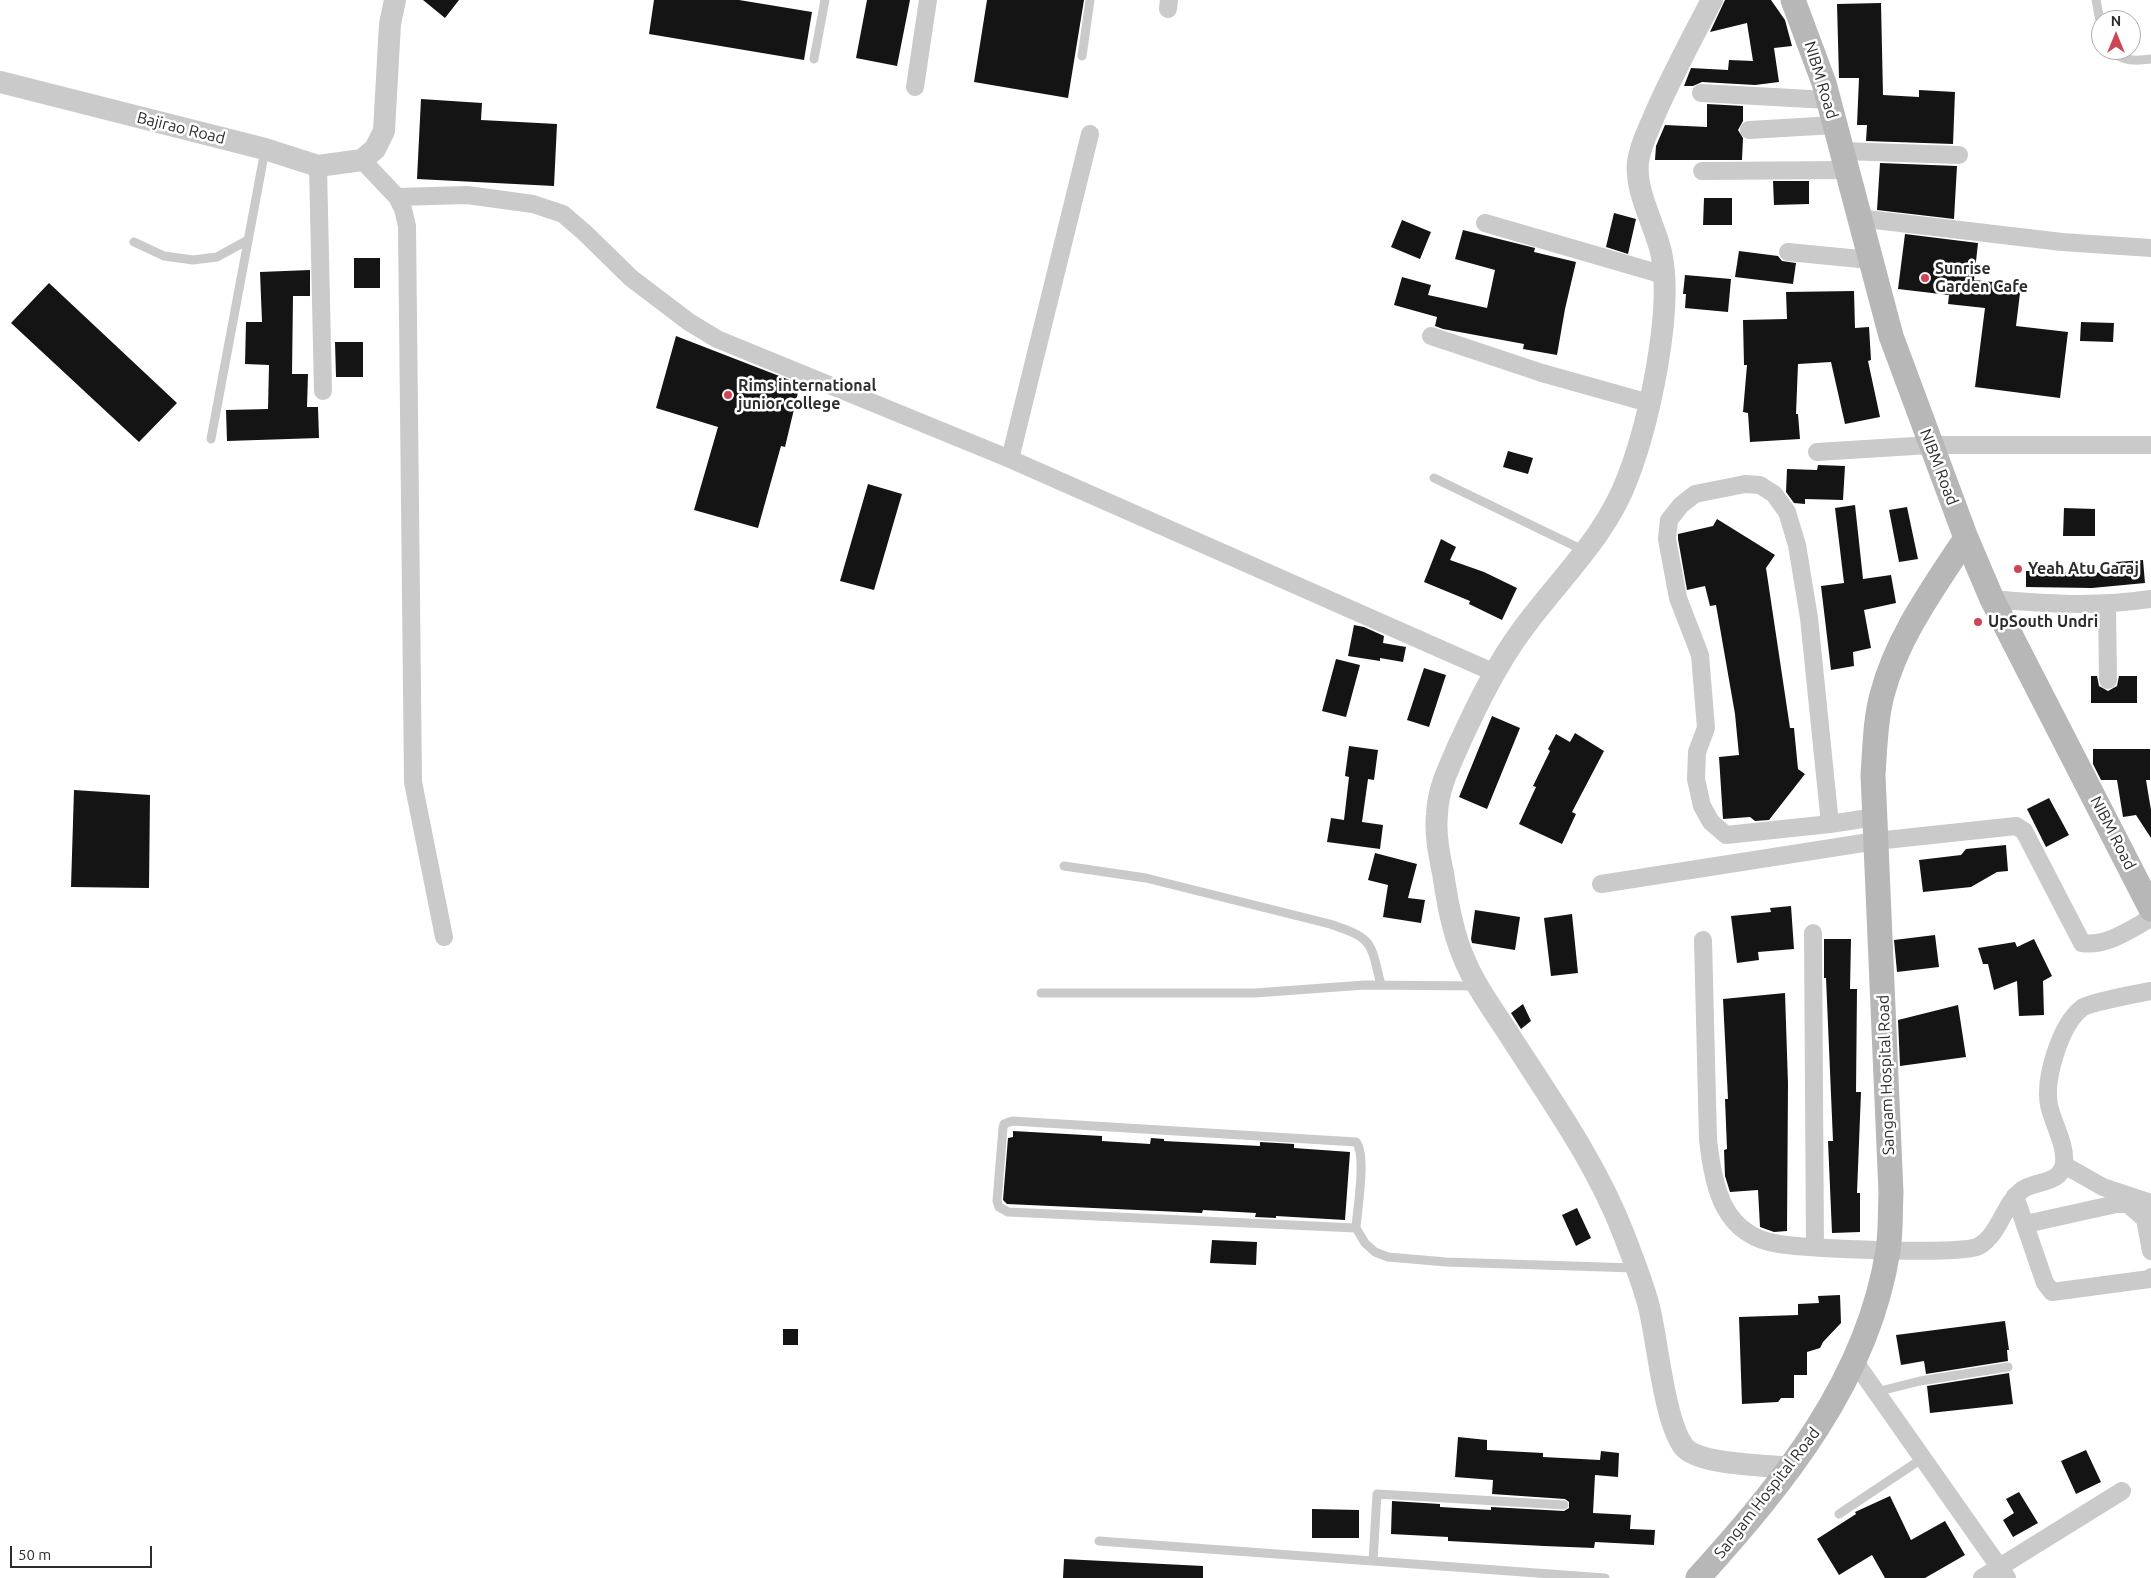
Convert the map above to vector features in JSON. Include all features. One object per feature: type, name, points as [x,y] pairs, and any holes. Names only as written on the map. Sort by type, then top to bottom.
[{"type":"main road","name":"NIBM Road","points":[[1793,0],[1828,100],[1891,336],[1930,446],[1966,538],[1992,599],[2151,909]]},
{"type":"main road","name":"Sangam Hospital Road","points":[[1698,1578],[1732,1540],[1790,1468],[1828,1414],[1854,1362],[1875,1307],[1888,1250],[1891,1193],[1873,775],[1875,738],[1882,696],[1902,642],[1920,609],[1966,538]]},
{"type":"street","points":[[395,0],[390,24],[384,131],[375,149],[362,160],[397,196],[403,209],[407,226],[413,782],[444,937]]},
{"type":"street","points":[[915,88],[928,0]]},
{"type":"street","points":[[1712,0],[1671,77],[1642,144],[1638,159],[1638,175],[1661,252],[1664,275],[1663,311],[1659,348],[1649,403],[1628,479],[1609,520],[1520,632],[1495,673],[1446,773],[1439,795],[1436,816],[1438,844],[1456,937],[1463,958],[1579,1146],[1606,1194],[1620,1224],[1648,1304],[1668,1404],[1681,1443],[1691,1454],[1709,1460],[1790,1468]]},
{"type":"street","name":"Bajirao Road","points":[[0,82],[265,149],[318,166],[362,160]]},
{"type":"street","points":[[1702,93],[1828,100]]},
{"type":"street","points":[[1749,130],[1835,125]]},
{"type":"street","points":[[1010,459],[1090,134]]},
{"type":"street","points":[[1702,171],[1844,160],[1959,155]]},
{"type":"street","points":[[318,166],[323,391]]},
{"type":"street","points":[[397,196],[467,195],[533,204],[563,214],[631,278],[689,322],[717,339],[1010,459],[1495,673]]},
{"type":"street","points":[[1858,218],[2062,242],[2151,248]]},
{"type":"street","points":[[1485,223],[1664,275]]},
{"type":"street","points":[[1788,252],[1870,260]]},
{"type":"street","points":[[1432,336],[1542,373],[1649,403]]},
{"type":"street","points":[[1817,452],[1930,446],[2151,446]]},
{"type":"street","points":[[1830,824],[1809,618],[1797,545],[1787,512],[1774,494],[1760,484],[1729,486],[1695,494],[1681,505],[1669,520],[1667,539],[1678,598],[1700,655],[1706,728],[1697,752],[1696,779],[1702,806],[1711,822],[1726,835],[1830,824],[1875,817]]},
{"type":"street","points":[[1992,599],[2059,605],[2107,604],[2151,598]]},
{"type":"street","points":[[2107,604],[2108,680]]},
{"type":"street","points":[[1601,884],[1876,841],[2016,826],[2024,831],[2082,943],[2090,945],[2111,940],[2151,918]]},
{"type":"street","points":[[1813,933],[1816,1247]]},
{"type":"street","points":[[1703,940],[1708,1139],[1711,1169],[1718,1197],[1732,1219],[1748,1234],[1767,1242],[1816,1247],[1888,1250],[1955,1250],[1978,1247],[1990,1237],[2015,1196],[2025,1188],[2046,1182],[2058,1176],[2064,1165],[2063,1148],[2048,1102],[2048,1082],[2052,1066],[2070,1021],[2083,1007],[2151,991]]},
{"type":"street","points":[[2064,1165],[2103,1187],[2151,1204]]},
{"type":"street","points":[[2015,1196],[2045,1283],[2052,1292],[2150,1279],[2151,1277]]},
{"type":"street","points":[[2026,1224],[2116,1204],[2128,1204],[2145,1219],[2151,1251]]},
{"type":"street","points":[[1854,1362],[2003,1573]]},
{"type":"street","points":[[1982,1578],[2003,1573],[2122,1491]]},
{"type":"lane","points":[[814,60],[825,0]]},
{"type":"lane","points":[[1082,56],[1090,0]]},
{"type":"lane","points":[[2128,60],[2140,60]]},
{"type":"lane","points":[[211,439],[265,149]]},
{"type":"lane","points":[[134,242],[164,256],[193,260],[216,257],[248,240]]},
{"type":"lane","points":[[1434,478],[1586,551]]},
{"type":"lane","points":[[1064,866],[1146,878],[1330,924],[1358,933],[1372,947],[1381,985]]},
{"type":"lane","points":[[1041,993],[1255,992],[1381,985],[1479,986]]},
{"type":"lane","points":[[1356,1228],[1008,1212],[1002,1210],[997,1202],[1004,1124],[1012,1121],[1356,1142],[1359,1146],[1361,1158],[1356,1228],[1365,1243],[1375,1252],[1388,1257],[1446,1262],[1636,1268]]},
{"type":"lane","points":[[1876,1392],[1920,1381],[2008,1367]]},
{"type":"lane","points":[[1839,1514],[1922,1458]]},
{"type":"lane","points":[[1373,1561],[1377,1494],[1564,1505]]},
{"type":"lane","points":[[1099,1541],[1605,1578]]},
{"type":"building","points":[[423,0],[459,0],[445,18]]},
{"type":"building","points":[[654,0],[739,0],[812,12],[804,60],[649,34]]},
{"type":"building","points":[[867,0],[910,0],[897,66],[856,58]]},
{"type":"building","points":[[987,0],[1084,0],[1068,98],[974,82]]},
{"type":"building","points":[[1725,0],[1771,0],[1785,20],[1792,46],[1774,48],[1779,82],[1755,85],[1702,82],[1693,86],[1684,86],[1691,68],[1728,70],[1729,60],[1753,61],[1747,23],[1710,32]]},
{"type":"building","points":[[1881,3],[1883,95],[1919,97],[1919,90],[1955,92],[1953,144],[1866,141],[1867,125],[1857,125],[1859,78],[1839,78],[1837,4]]},
{"type":"building","points":[[421,99],[482,103],[481,120],[557,124],[554,186],[417,179]]},
{"type":"building","points":[[1707,104],[1743,106],[1743,121],[1738,130],[1743,138],[1742,160],[1655,160],[1656,146],[1665,125],[1707,127]]},
{"type":"building","points":[[1880,163],[1957,166],[1954,219],[1877,210]]},
{"type":"building","points":[[1773,181],[1809,181],[1809,204],[1774,205]]},
{"type":"building","points":[[1704,198],[1732,198],[1732,225],[1703,225]]},
{"type":"building","points":[[1614,213],[1636,219],[1628,254],[1606,247]]},
{"type":"building","points":[[1402,220],[1431,232],[1420,259],[1391,247]]},
{"type":"building","points":[[1463,230],[1535,248],[1534,252],[1576,262],[1557,355],[1523,349],[1524,344],[1443,329],[1435,326],[1437,317],[1394,305],[1402,277],[1431,285],[1428,295],[1487,308],[1495,270],[1455,259]]},
{"type":"building","points":[[1905,234],[1978,243],[1974,280],[2021,285],[2016,326],[2068,332],[2060,398],[1975,387],[1985,308],[1948,304],[1949,295],[1898,289]]},
{"type":"building","points":[[1739,251],[1778,256],[1782,261],[1796,263],[1793,284],[1735,277]]},
{"type":"building","points":[[354,258],[380,258],[380,288],[354,288]]},
{"type":"building","points":[[310,270],[310,296],[293,296],[292,374],[308,374],[307,407],[318,407],[319,438],[227,441],[226,410],[268,409],[269,365],[245,364],[246,322],[262,322],[260,272]]},
{"type":"building","points":[[1685,275],[1731,279],[1728,312],[1685,308],[1686,294],[1683,294]]},
{"type":"building","points":[[49,283],[177,403],[139,442],[11,323]]},
{"type":"building","points":[[1854,291],[1855,328],[1869,327],[1871,360],[1868,361],[1880,417],[1845,424],[1831,362],[1798,364],[1796,414],[1798,414],[1800,439],[1750,442],[1748,413],[1743,412],[1747,365],[1744,365],[1743,320],[1787,319],[1786,292]]},
{"type":"building","points":[[2081,322],[2114,323],[2113,342],[2080,341]]},
{"type":"building","name":"Rims international junior college","points":[[676,336],[800,384],[785,447],[781,446],[758,528],[694,510],[718,427],[656,408]]},
{"type":"building","points":[[335,342],[363,342],[363,377],[336,377]]},
{"type":"building","points":[[1508,451],[1533,458],[1528,474],[1503,467]]},
{"type":"building","points":[[1818,465],[1845,466],[1843,500],[1805,499],[1805,504],[1794,503],[1786,492],[1787,469],[1817,470]]},
{"type":"building","points":[[868,484],[902,494],[874,590],[840,581]]},
{"type":"building","points":[[1855,505],[1863,579],[1891,575],[1896,603],[1864,610],[1871,648],[1853,652],[1854,666],[1831,670],[1821,586],[1844,583],[1835,508]]},
{"type":"building","points":[[1907,507],[1918,559],[1899,562],[1889,510]]},
{"type":"building","points":[[2064,508],[2095,509],[2095,536],[2063,536]]},
{"type":"building","points":[[1717,519],[1775,555],[1766,568],[1790,728],[1794,728],[1798,769],[1805,774],[1769,820],[1755,821],[1750,817],[1723,819],[1719,757],[1739,755],[1735,714],[1716,605],[1710,606],[1705,586],[1687,590],[1678,539],[1678,534],[1713,526]]},
{"type":"building","points":[[1441,539],[1456,547],[1450,560],[1484,572],[1517,588],[1502,620],[1469,604],[1470,601],[1424,582]]},
{"type":"building","points":[[2143,560],[2145,583],[2092,588],[2026,587],[2026,571],[2117,573],[2116,562]]},
{"type":"building","points":[[1354,625],[1364,627],[1384,636],[1383,643],[1406,647],[1403,662],[1380,658],[1380,661],[1348,656]]},
{"type":"building","points":[[1336,659],[1360,665],[1346,717],[1322,711]]},
{"type":"building","points":[[1424,668],[1446,675],[1429,727],[1407,720]]},
{"type":"building","points":[[2091,676],[2097,676],[2099,686],[2108,691],[2117,686],[2119,676],[2137,676],[2137,703],[2091,703]]},
{"type":"building","points":[[1492,716],[1520,728],[1487,809],[1459,797]]},
{"type":"building","points":[[1575,733],[1604,751],[1572,812],[1576,814],[1562,844],[1519,824],[1536,787],[1533,786],[1550,751],[1548,749],[1556,734],[1570,742]]},
{"type":"building","points":[[1349,746],[1378,750],[1374,780],[1368,779],[1362,822],[1383,825],[1380,849],[1327,842],[1331,818],[1344,820],[1349,777],[1345,776]]},
{"type":"building","points":[[2093,749],[2150,749],[2150,780],[2146,780],[2151,810],[2151,838],[2136,815],[2123,817],[2117,780],[2101,780],[2093,764]]},
{"type":"building","points":[[74,790],[150,795],[149,888],[71,887]]},
{"type":"building","points":[[2049,798],[2069,835],[2046,847],[2027,809]]},
{"type":"building","points":[[2006,845],[2008,871],[1997,872],[1971,887],[1923,892],[1919,860],[1961,855],[1966,849]]},
{"type":"building","points":[[1375,853],[1417,864],[1408,898],[1425,900],[1421,923],[1383,917],[1388,885],[1368,880]]},
{"type":"building","points":[[1791,906],[1794,949],[1758,952],[1759,960],[1737,963],[1731,916],[1771,912],[1770,908]]},
{"type":"building","points":[[1475,910],[1520,917],[1515,950],[1472,943]]},
{"type":"building","points":[[1572,914],[1578,973],[1551,976],[1544,918]]},
{"type":"building","points":[[1935,935],[1939,967],[1897,972],[1894,940]]},
{"type":"building","points":[[1824,939],[1851,939],[1850,989],[1857,989],[1856,1092],[1861,1092],[1857,1193],[1860,1193],[1860,1232],[1832,1233],[1828,1141],[1833,1141],[1826,978],[1824,978]]},
{"type":"building","points":[[2034,939],[2052,976],[2043,981],[2044,1015],[2019,1016],[2017,981],[1994,990],[1988,964],[1983,964],[1978,948],[2015,942],[2017,947]]},
{"type":"building","points":[[1785,993],[1788,1084],[1787,1231],[1774,1232],[1760,1227],[1758,1190],[1730,1192],[1725,1176],[1724,1150],[1727,1149],[1725,1099],[1728,1099],[1723,999]]},
{"type":"building","points":[[1523,1004],[1531,1021],[1521,1029],[1511,1013]]},
{"type":"building","points":[[1958,1005],[1966,1057],[1900,1066],[1898,1020]]},
{"type":"building","points":[[1013,1131],[1102,1136],[1102,1141],[1150,1144],[1151,1138],[1164,1139],[1164,1141],[1260,1146],[1260,1142],[1294,1144],[1294,1148],[1350,1152],[1345,1220],[1276,1216],[1276,1218],[1255,1217],[1256,1213],[1203,1210],[1202,1213],[1007,1204],[1003,1200],[1008,1138],[1013,1137]]},
{"type":"building","points":[[1577,1208],[1591,1238],[1576,1246],[1562,1215]]},
{"type":"building","points":[[1212,1240],[1257,1242],[1256,1265],[1210,1263]]},
{"type":"building","points":[[1840,1295],[1841,1323],[1823,1342],[1820,1348],[1807,1352],[1807,1375],[1794,1375],[1794,1398],[1781,1398],[1778,1402],[1742,1404],[1739,1317],[1798,1315],[1798,1304],[1819,1303],[1818,1296]]},
{"type":"building","points":[[2005,1321],[2009,1350],[2007,1350],[2008,1361],[1926,1374],[1924,1361],[1901,1365],[1896,1335]]},
{"type":"building","points":[[783,1329],[798,1329],[798,1345],[783,1345]]},
{"type":"building","points":[[2009,1373],[2013,1404],[1930,1413],[1927,1386]]},
{"type":"building","points":[[1458,1437],[1487,1440],[1487,1450],[1543,1453],[1543,1457],[1600,1460],[1601,1451],[1619,1453],[1618,1477],[1595,1475],[1593,1513],[1631,1515],[1630,1529],[1655,1530],[1654,1545],[1595,1542],[1594,1548],[1544,1546],[1448,1541],[1448,1537],[1391,1534],[1392,1501],[1440,1504],[1440,1507],[1491,1510],[1491,1507],[1564,1511],[1569,1508],[1569,1502],[1565,1499],[1492,1494],[1493,1480],[1455,1477]]},
{"type":"building","points":[[2086,1450],[2101,1482],[2076,1494],[2061,1461]]},
{"type":"building","points":[[2019,1492],[2038,1523],[2013,1537],[2003,1520],[2014,1513],[2006,1499]]},
{"type":"building","points":[[1890,1496],[1911,1540],[1945,1521],[1965,1555],[1925,1578],[1885,1578],[1872,1555],[1839,1575],[1817,1539],[1856,1514],[1855,1512]]},
{"type":"building","points":[[1312,1509],[1359,1510],[1359,1538],[1312,1538]]},
{"type":"building","points":[[1064,1559],[1203,1566],[1203,1578],[1063,1578]]},
{"type":"place","name":"Sunrise Garden Cafe","points":[[1925,278]]},
{"type":"place","name":"Rims international junior college","points":[[728,395]]},
{"type":"place","name":"Yeah Atu Garaj","points":[[2018,569]]},
{"type":"place","name":"UpSouth Undri","points":[[1978,622]]}]
